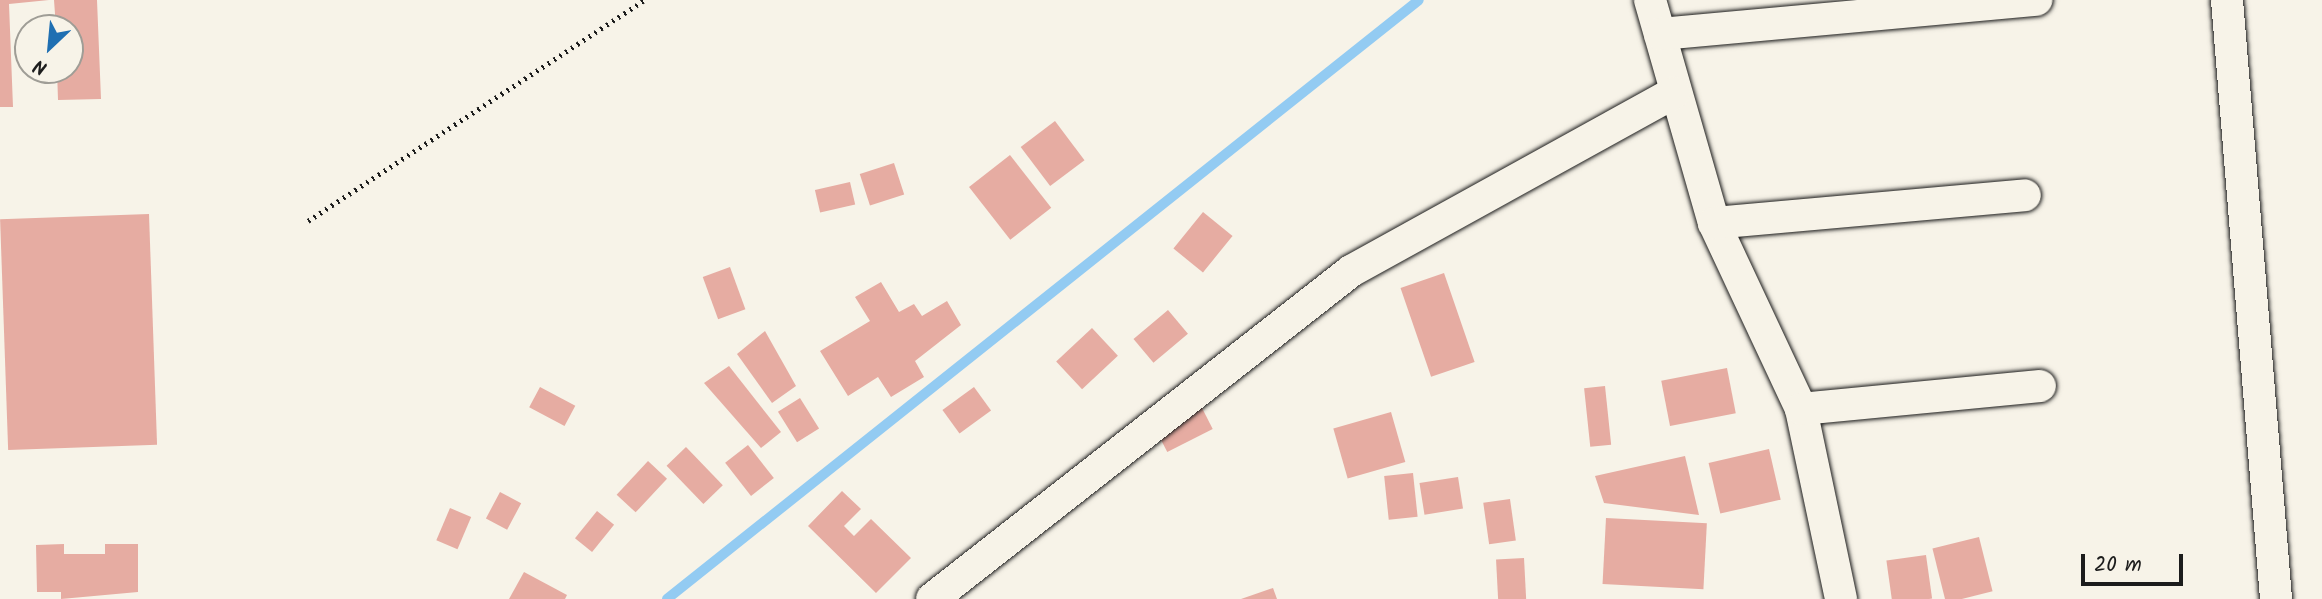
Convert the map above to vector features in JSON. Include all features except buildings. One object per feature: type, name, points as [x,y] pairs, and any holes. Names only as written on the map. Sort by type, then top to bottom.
[{"type":"street","points":[[1650,0],[1674,93],[1714,223],[1801,409],[1841,599]]},
{"type":"street","points":[[1660,34],[2036,0]]},
{"type":"street","points":[[2227,0],[2276,599]]},
{"type":"street","points":[[932,599],[1351,271],[1674,93]]},
{"type":"street","points":[[1714,223],[2025,195]]},
{"type":"street","points":[[1801,409],[2040,386]]},
{"type":"path","points":[[308,221],[644,0]]},
{"type":"waterway","points":[[667,599],[1419,0]]}]
